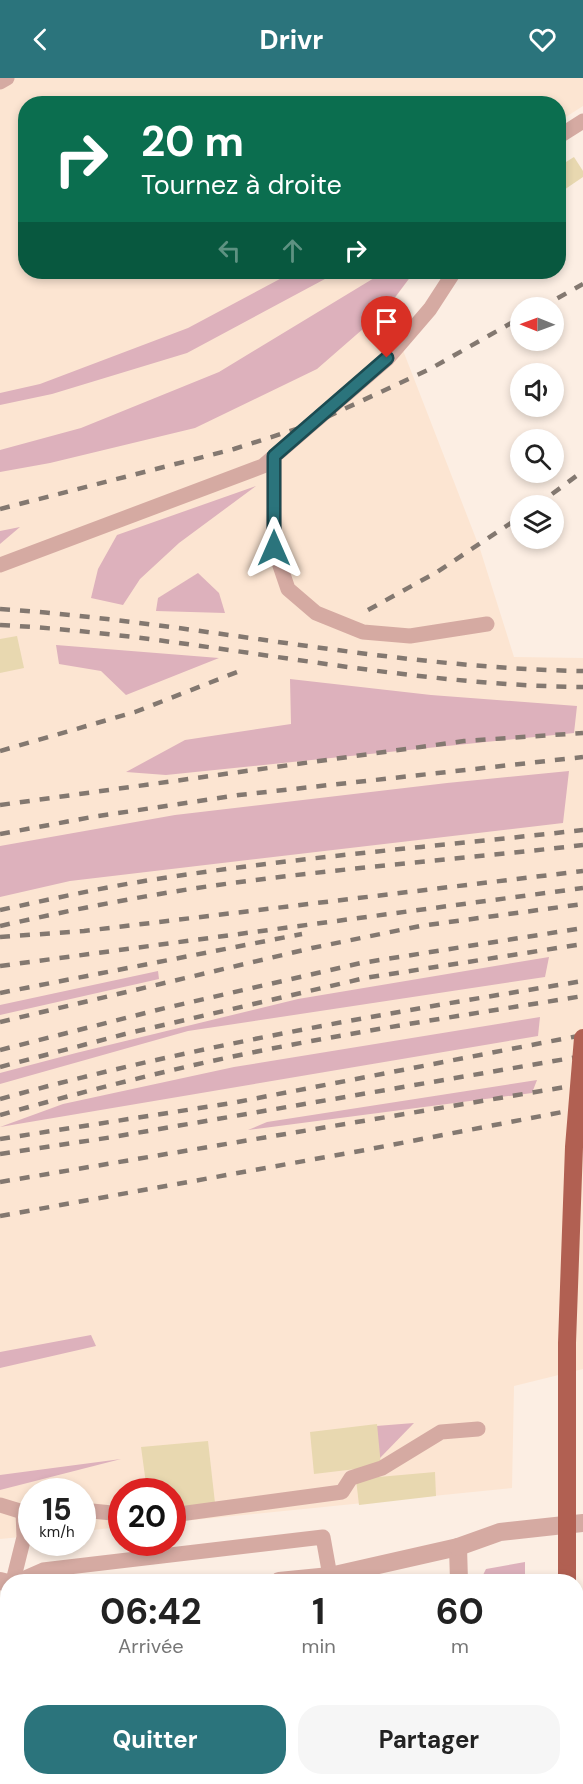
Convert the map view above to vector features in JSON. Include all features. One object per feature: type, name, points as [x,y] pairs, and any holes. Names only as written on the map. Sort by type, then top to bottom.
[{"type":"highway","points":[[567,1574],[567,1343],[574,1148],[583,1038]]},
{"type":"street","points":[[339,1574],[458,1547],[500,1532],[583,1523]]},
{"type":"street","points":[[458,1547],[459,1574]]},
{"type":"lane","points":[[0,82],[7,78]]},
{"type":"lane","points":[[566,132],[583,121]]},
{"type":"lane","points":[[0,565],[263,466],[387,358],[430,309],[449,279]]},
{"type":"lane","points":[[274,456],[274,548],[288,589],[316,613],[363,632],[410,636],[487,624]]},
{"type":"lane","points":[[186,1513],[342,1492],[351,1478],[382,1468],[441,1432],[478,1429]]},
{"type":"lane","points":[[0,1505],[18,1509]]},
{"type":"lane","points":[[34,1574],[43,1570],[323,1537],[330,1574]]},
{"type":"lane","points":[[15,1574],[19,1556]]},
{"type":"shaded area","points":[[0,78],[583,78],[583,106],[566,117],[566,96],[18,96],[18,279],[409,279],[387,309],[480,549],[514,657],[583,658],[583,1369],[514,1386],[512,1488],[186,1521],[186,1478],[108,1478],[108,1528],[96,1530],[96,1478],[18,1478],[18,1537],[0,1539]]},
{"type":"shaded area","points":[[280,279],[325,279],[187,353],[52,394],[0,405],[0,393],[40,384],[188,328]]},
{"type":"shaded area","points":[[372,279],[409,279],[387,308],[317,369],[195,428],[50,463],[0,472],[0,450],[81,428],[219,372]]},
{"type":"shaded area","points":[[256,486],[179,543],[140,579],[123,605],[91,598],[98,569],[117,535]]},
{"type":"shaded area","points":[[20,527],[0,544],[0,531]]},
{"type":"shaded area","points":[[198,573],[219,593],[225,613],[156,611],[158,598]]},
{"type":"shaded area","points":[[56,645],[219,658],[126,695],[101,671],[59,664]]},
{"type":"shaded area","points":[[290,679],[431,695],[577,706],[574,733],[166,775],[126,772],[185,740],[291,724]]},
{"type":"shaded area","points":[[569,771],[563,823],[70,881],[0,897],[0,846],[175,815]]},
{"type":"shaded area","points":[[549,957],[545,977],[188,1031],[0,1084],[0,1073],[298,999]]},
{"type":"shaded area","points":[[158,971],[159,979],[0,1015],[0,1005]]},
{"type":"shaded area","points":[[540,1017],[538,1036],[0,1127],[63,1104],[234,1067]]},
{"type":"shaded area","points":[[537,1080],[532,1093],[248,1130],[267,1122]]},
{"type":"shaded area","points":[[91,1335],[96,1346],[0,1368],[0,1352]]},
{"type":"shaded area","points":[[414,1423],[379,1459],[376,1426]]},
{"type":"shaded area","points":[[121,1459],[47,1478],[18,1478],[18,1485],[0,1490],[0,1475]]},
{"type":"shaded area","points":[[525,1562],[525,1574],[484,1574],[486,1569]]},
{"type":"building","points":[[574,157],[583,171],[583,177],[566,189],[566,162]]},
{"type":"building","points":[[17,636],[24,668],[0,673],[0,639]]},
{"type":"building","points":[[377,1424],[381,1466],[314,1474],[310,1432]]},
{"type":"building","points":[[208,1441],[215,1503],[186,1507],[186,1478],[145,1478],[141,1447]]},
{"type":"building","points":[[435,1472],[436,1496],[359,1505],[356,1479]]},
{"type":"railway","points":[[560,297],[583,284]]},
{"type":"railway","points":[[0,509],[234,449],[312,424],[430,369],[510,324]]},
{"type":"railway","points":[[551,495],[583,471]]},
{"type":"railway","points":[[368,610],[437,572],[510,524]]},
{"type":"railway","points":[[0,609],[73,615],[437,662],[583,671]]},
{"type":"railway","points":[[0,625],[73,630],[437,678],[583,687]]},
{"type":"railway","points":[[0,751],[135,712],[237,672]]},
{"type":"railway","points":[[0,805],[464,741],[583,733]]},
{"type":"railway","points":[[0,834],[92,817],[239,795],[583,757]]},
{"type":"railway","points":[[0,910],[117,886],[210,871],[583,830]]},
{"type":"railway","points":[[0,926],[123,900],[245,881],[583,845]]},
{"type":"railway","points":[[0,937],[84,931],[583,871]]},
{"type":"railway","points":[[0,966],[583,888]]},
{"type":"railway","points":[[0,1022],[312,948],[420,926],[583,904]]},
{"type":"railway","points":[[0,1050],[165,1008],[361,963],[583,928]]},
{"type":"railway","points":[[0,993],[302,934]]},
{"type":"railway","points":[[0,1067],[125,1034],[365,978],[583,944]]},
{"type":"railway","points":[[0,1099],[144,1063],[290,1032],[583,981]]},
{"type":"railway","points":[[0,1115],[194,1065],[290,1045],[583,996]]},
{"type":"railway","points":[[0,1139],[232,1103],[583,1035]]},
{"type":"railway","points":[[0,1154],[113,1137],[583,1056]]},
{"type":"railway","points":[[0,1182],[583,1084]]},
{"type":"railway","points":[[0,1216],[583,1108]]},
{"type":"route","points":[[274,548],[274,456],[387,358]]}]
